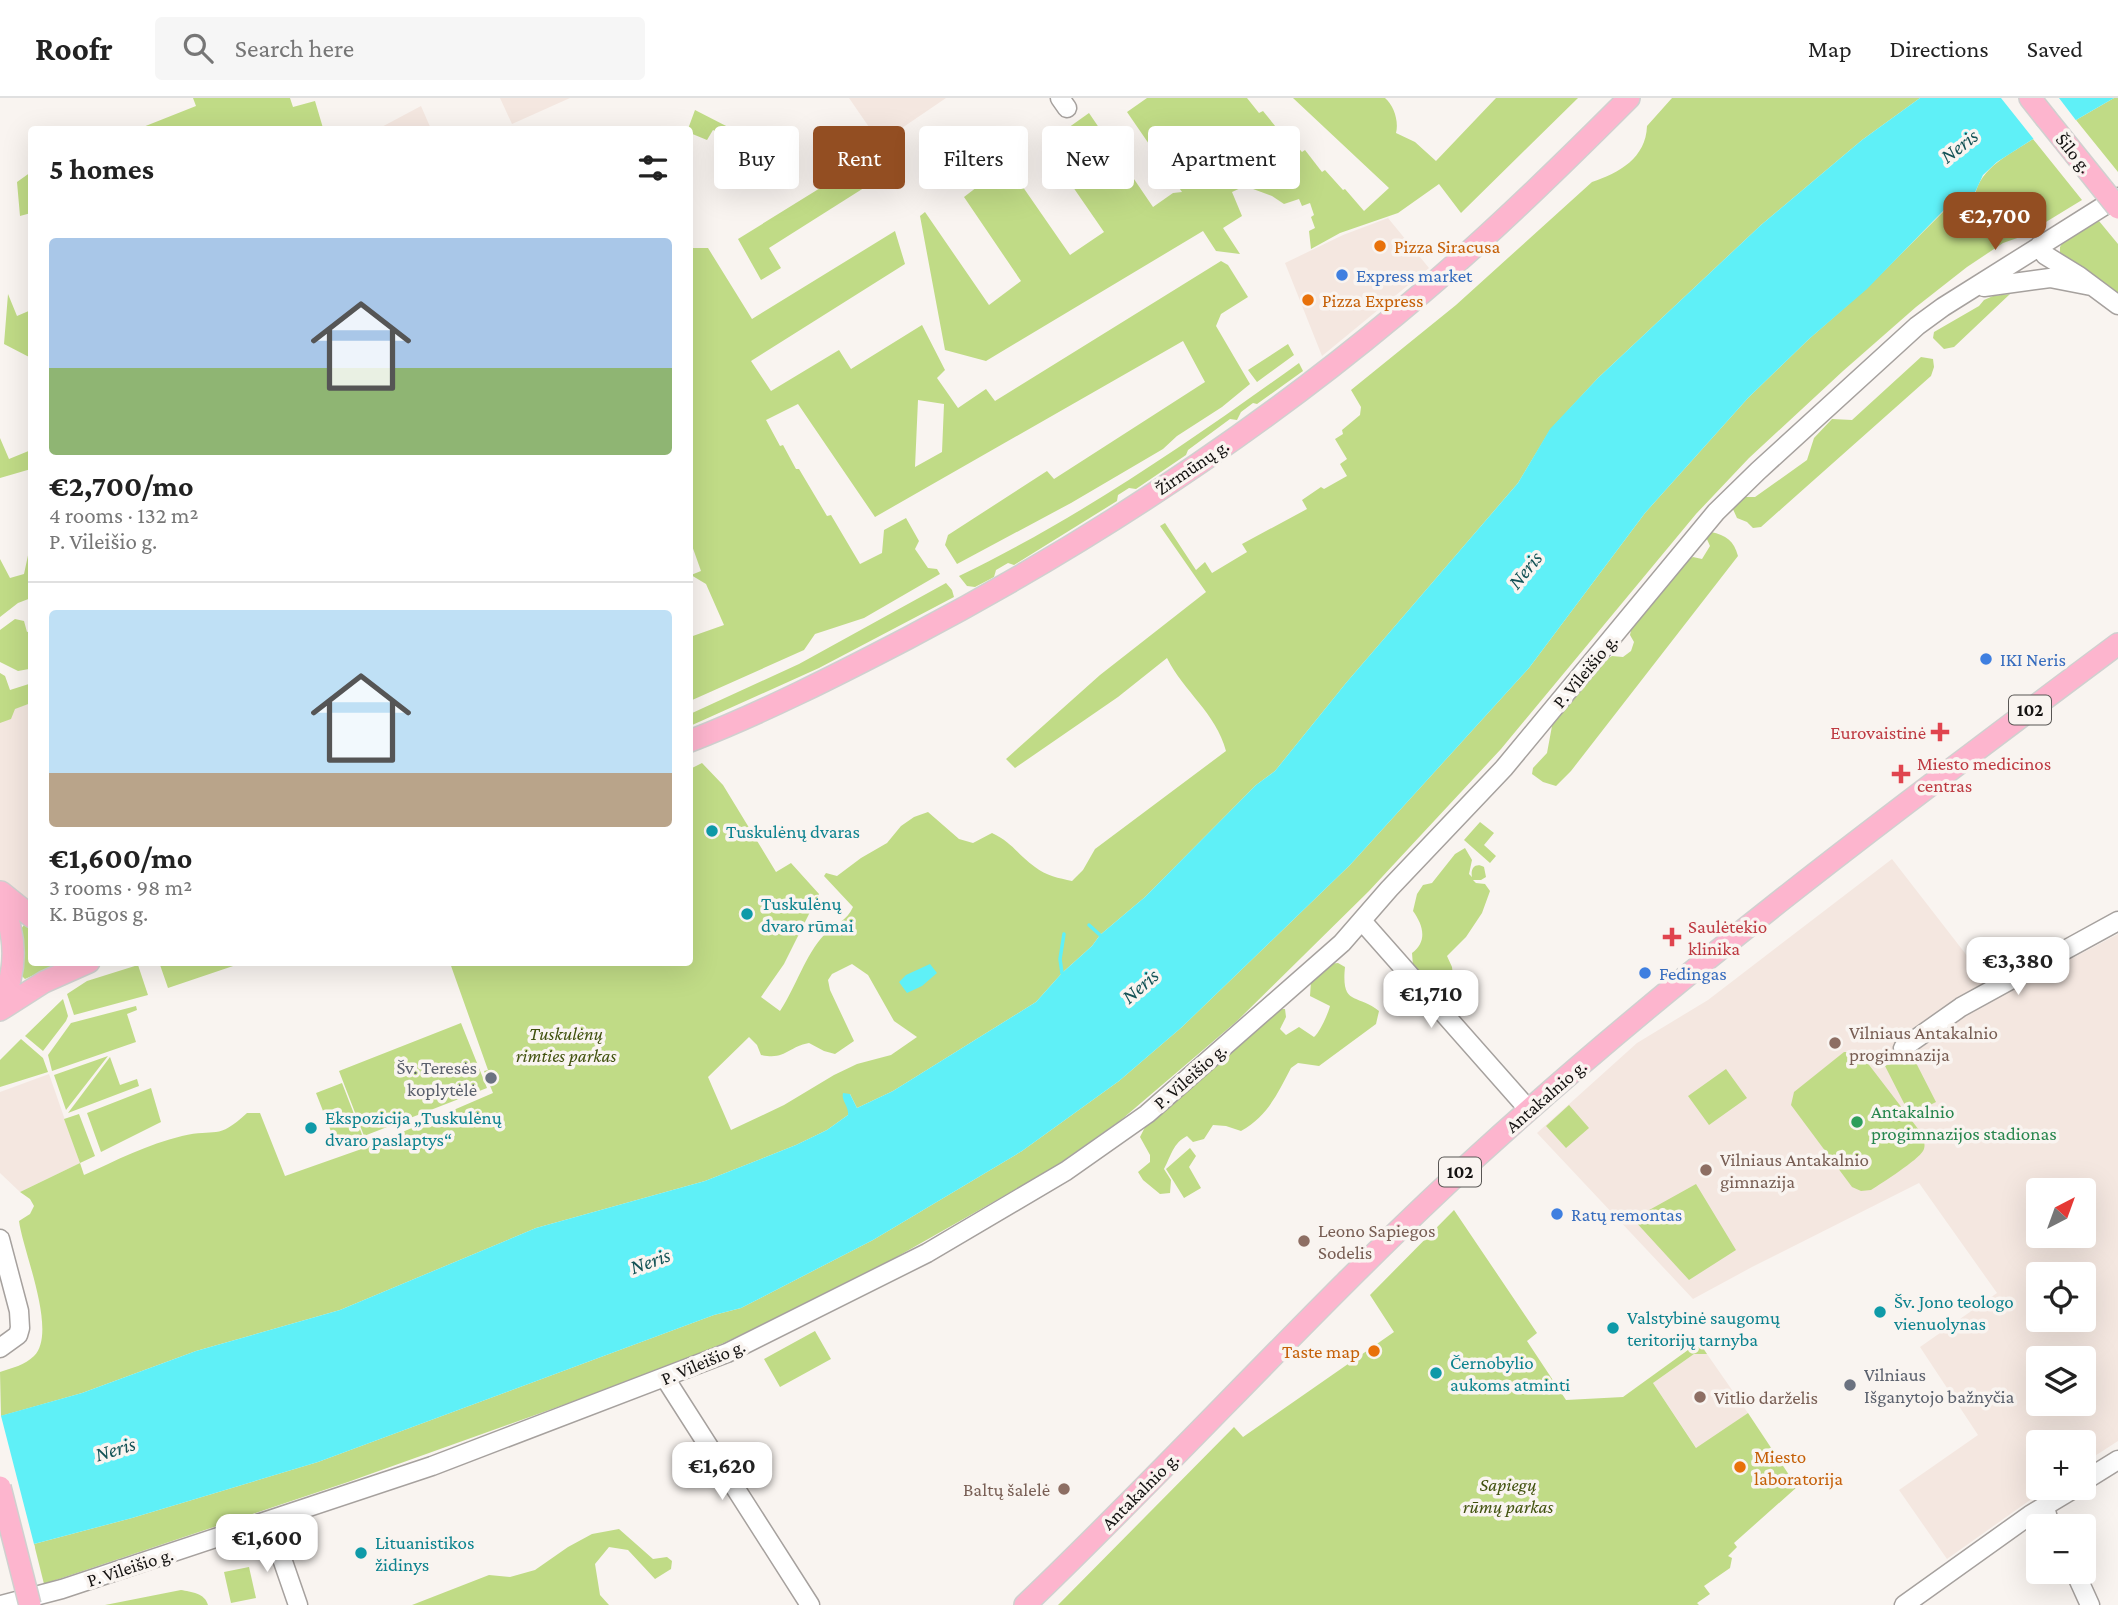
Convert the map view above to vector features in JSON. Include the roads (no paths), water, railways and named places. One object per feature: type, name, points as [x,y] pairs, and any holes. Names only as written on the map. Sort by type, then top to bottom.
[{"type":"main road","name":"Žirmūnų g.","points":[[693,740],[841,672],[969,606],[1104,527],[1188,471],[1318,377],[1399,312],[1477,244],[1629,98]]},
{"type":"main road","name":"Šilo g.","points":[[2030,98],[2118,208]]},
{"type":"main road","name":"Antakalnio g.","points":[[1025,1605],[1349,1279],[1435,1195],[1529,1110],[1763,915],[2118,644]]},
{"type":"main road","points":[[0,891],[28,914]]},
{"type":"main road","points":[[0,900],[12,934],[14,954],[12,975],[0,1008]]},
{"type":"main road","points":[[0,1008],[44,982],[80,966]]},
{"type":"main road","points":[[0,1487],[27,1602]]},
{"type":"street","name":"P. Vileišio g.","points":[[1,1605],[27,1602],[432,1466],[665,1378],[745,1345],[927,1252],[1066,1171],[1147,1114],[1342,943],[1389,889],[1504,768],[1716,512],[1890,349],[1943,307],[2042,251],[2118,197]]},
{"type":"street","points":[[2042,251],[2050,278]]},
{"type":"street","points":[[2042,251],[2080,275],[2118,305]]},
{"type":"street","points":[[1971,290],[2050,278],[2091,286]]},
{"type":"street","points":[[1362,921],[1529,1110]]},
{"type":"street","points":[[1903,1048],[1961,1007],[2118,921]]},
{"type":"street","points":[[0,1239],[21,1320],[18,1335],[0,1348]]},
{"type":"street","points":[[665,1378],[810,1605]]},
{"type":"street","points":[[2096,1474],[2118,1460]]},
{"type":"street","points":[[1904,1605],[2030,1515],[2056,1500]]},
{"type":"street","points":[[2045,1507],[2047,1514]]},
{"type":"street","points":[[269,1521],[298,1605]]},
{"type":"street","points":[[2080,1584],[2090,1605]]},
{"type":"water","name":"Neris","points":[[1920,98],[2114,98],[2076,120],[2033,139],[1997,162],[1983,175],[1971,201],[1944,210],[1867,289],[1809,339],[1748,398],[1645,513],[1529,668],[1350,865],[1182,1027],[1119,1081],[1022,1151],[873,1240],[741,1308],[714,1315],[318,1462],[132,1518],[0,1553],[0,1416],[82,1393],[196,1351],[340,1310],[536,1228],[705,1181],[796,1145],[827,1130],[848,1115],[843,1093],[850,1094],[857,1108],[893,1091],[1036,1002],[1100,935],[1145,897],[1256,785],[1275,771],[1346,683],[1518,483],[1550,429],[1598,378],[1761,225],[1862,140]]},
{"type":"water","points":[[930,964],[937,973],[922,986],[907,993],[899,982],[906,975]]},
{"type":"waterway","points":[[1089,925],[1100,935]]},
{"type":"waterway","points":[[1062,973],[1060,959],[1064,934]]},
{"type":"place","name":"Pizza Siracusa","points":[[1380,246]]},
{"type":"place","name":"Express market","points":[[1342,275]]},
{"type":"place","name":"Pizza Express","points":[[1308,300]]},
{"type":"place","name":"IKI Neris","points":[[1986,659]]},
{"type":"place","name":"Eurovaistinė","points":[[1940,732]]},
{"type":"place","name":"Miesto medicinos centras","points":[[1901,774]]},
{"type":"place","name":"Tuskulėnų dvaras","points":[[712,831]]},
{"type":"place","name":"Tuskulėnų dvaro rūmai","points":[[747,914]]},
{"type":"place","name":"Saulėtekio klinika","points":[[1672,937]]},
{"type":"place","name":"Fedingas","points":[[1645,973]]},
{"type":"place","name":"Vilniaus Antakalnio progimnazija","points":[[1835,1043]]},
{"type":"place","name":"Šv. Teresės koplytėlė","points":[[491,1078]]},
{"type":"place","name":"Antakalnio progimnazijos stadionas","points":[[1857,1122]]},
{"type":"place","name":"Ekspozicija „Tuskulėnų dvaro paslaptys“","points":[[311,1128]]},
{"type":"place","name":"Vilniaus Antakalnio gimnazija","points":[[1706,1170]]},
{"type":"place","name":"Ratų remontas","points":[[1557,1214]]},
{"type":"place","name":"Leono Sapiegos Sodelis","points":[[1304,1241]]},
{"type":"place","name":"Šv. Jono teologo vienuolynas","points":[[1880,1312]]},
{"type":"place","name":"Valstybinė saugomų teritorijų tarnyba","points":[[1613,1328]]},
{"type":"place","name":"Taste map","points":[[1374,1351]]},
{"type":"place","name":"Černobylio aukoms atminti","points":[[1436,1373]]},
{"type":"place","name":"Vilniaus Išganytojo bažnyčia","points":[[1850,1385]]},
{"type":"place","name":"Vitlio darželis","points":[[1700,1397]]},
{"type":"place","name":"Miesto laboratorija","points":[[1740,1467]]},
{"type":"place","name":"Baltų šalelė","points":[[1064,1489]]},
{"type":"place","name":"Lituanistikos židinys","points":[[361,1553]]},
{"type":"park label","name":"Tuskulėnų rimties parkas","points":[[566,1044]]},
{"type":"park label","name":"Sapiegų rūmų parkas","points":[[1508,1495]]}]
